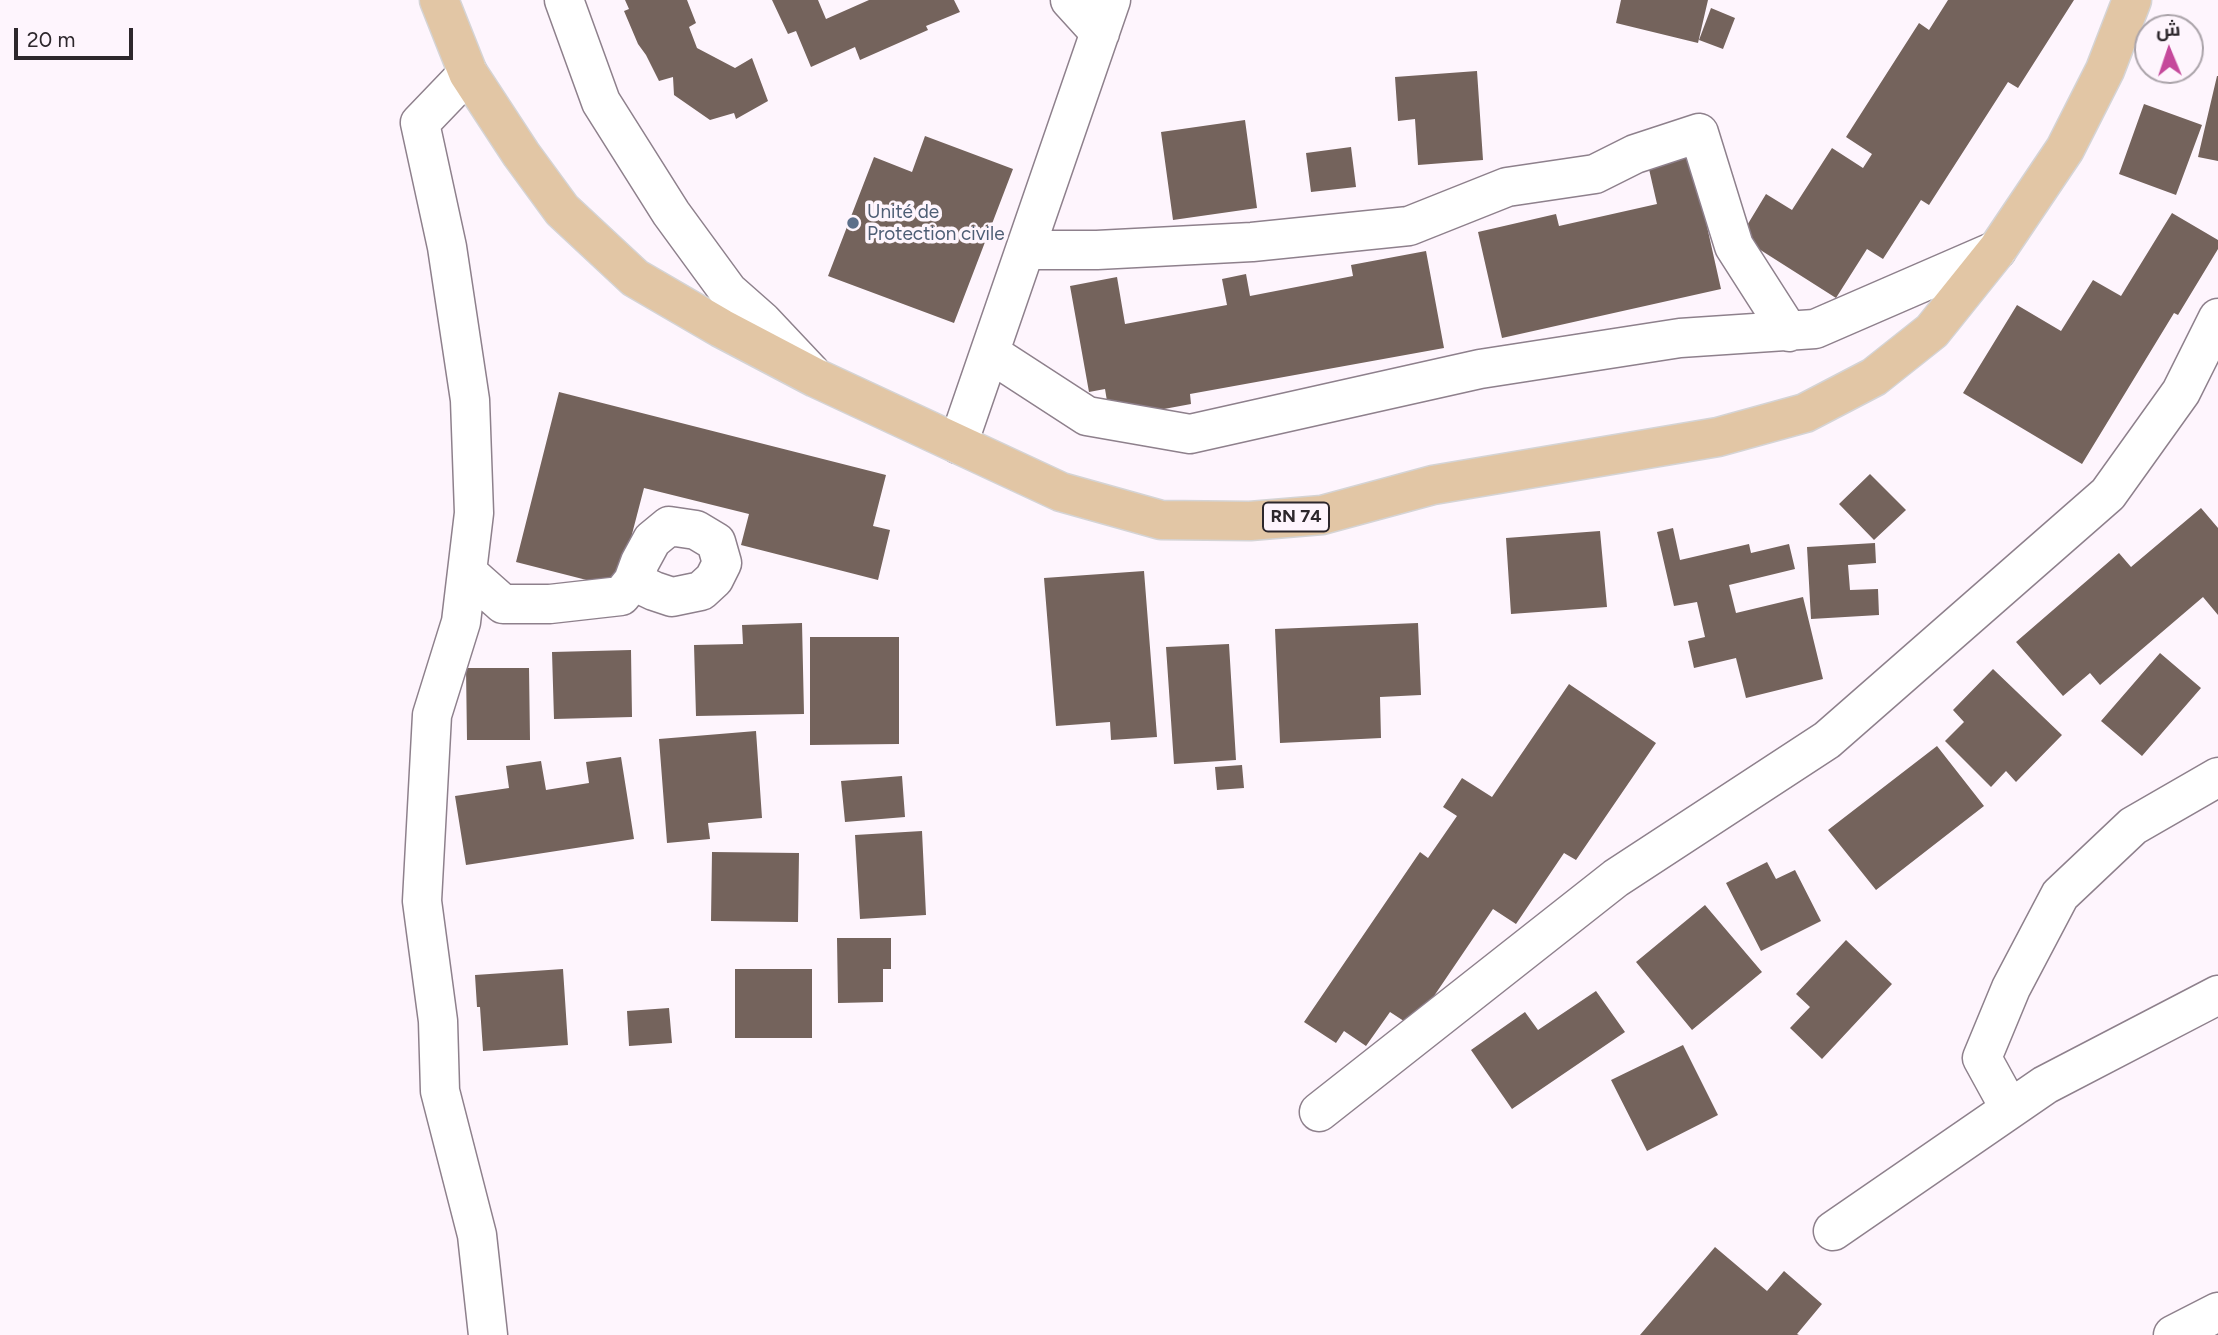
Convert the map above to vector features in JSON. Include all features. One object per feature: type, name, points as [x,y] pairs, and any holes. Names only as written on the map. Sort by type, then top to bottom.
[{"type":"main road","name":"RN 74","points":[[439,0],[468,73],[521,154],[562,210],[635,278],[721,328],[816,378],[1061,492],[1161,520],[1250,521],[1322,515],[1433,485],[1718,437],[1805,413],[1874,377],[1932,331],[1997,250],[2065,149],[2105,70],[2132,0]]},
{"type":"street","points":[[564,0],[601,102],[671,213],[728,291],[762,321],[816,378]]},
{"type":"street","points":[[958,444],[1106,17],[1070,0]]},
{"type":"street","points":[[468,73],[420,123],[447,247],[470,400],[474,513],[461,622],[432,715],[422,901],[438,1021],[440,1091],[477,1235],[488,1335]]},
{"type":"street","points":[[1026,250],[1097,250],[1252,242],[1409,226],[1507,187],[1595,174],[1635,155],[1699,133],[1734,246],[1789,332]]},
{"type":"street","points":[[990,353],[1087,416],[1190,434],[1480,369],[1680,338],[1815,329],[1997,250]]},
{"type":"street","points":[[1319,1112],[1616,878],[1827,740],[2108,494],[2180,392],[2218,318]]},
{"type":"street","points":[[467,572],[503,604],[550,604],[621,596],[634,581]]},
{"type":"street","points":[[2010,1109],[1982,1058],[2011,988],[2060,895],[2133,826],[2218,777]]},
{"type":"street","points":[[1833,1231],[2045,1085],[2218,995]]},
{"type":"street","points":[[2174,1335],[2218,1312]]},
{"type":"building","points":[[625,0],[687,0],[696,23],[689,27],[697,48],[735,68],[752,58],[768,101],[736,119],[734,113],[710,120],[674,95],[673,77],[659,81],[638,44],[624,11],[629,9]]},
{"type":"building","points":[[772,0],[818,0],[826,19],[869,0],[954,0],[960,12],[926,26],[928,30],[860,60],[855,47],[811,67],[796,31],[788,34]]},
{"type":"building","points":[[1621,0],[1708,0],[1698,43],[1616,23]]},
{"type":"building","points":[[1948,0],[2074,0],[2018,88],[2008,82],[1929,205],[1921,200],[1883,259],[1867,249],[1836,298],[1740,237],[1766,194],[1792,210],[1832,148],[1863,168],[1872,154],[1846,137],[1919,23],[1929,30]]},
{"type":"building","points":[[1711,8],[1735,18],[1723,49],[1699,40]]},
{"type":"building","points":[[1477,71],[1483,160],[1418,165],[1415,119],[1398,121],[1395,77]]},
{"type":"building","points":[[2218,76],[2218,161],[2198,157]]},
{"type":"building","points":[[2144,104],[2202,125],[2176,195],[2119,174]]},
{"type":"building","points":[[1245,120],[1257,208],[1173,220],[1161,132]]},
{"type":"building","points":[[925,136],[1013,169],[954,323],[828,276],[874,157],[912,172]]},
{"type":"building","points":[[1689,146],[1721,289],[1502,338],[1478,232],[1556,214],[1559,226],[1657,204],[1646,156]]},
{"type":"building","points":[[1351,147],[1356,187],[1311,192],[1306,153]]},
{"type":"building","points":[[2172,213],[2218,240],[2218,249],[2178,315],[2174,313],[2082,464],[1963,393],[2017,305],[2061,331],[2093,280],[2121,296]]},
{"type":"building","points":[[1426,251],[1444,348],[1190,394],[1191,404],[1110,419],[1105,389],[1089,392],[1070,286],[1117,277],[1125,324],[1227,305],[1222,279],[1246,274],[1250,296],[1353,276],[1351,265]]},
{"type":"building","points":[[559,392],[886,475],[873,526],[890,530],[878,580],[741,545],[749,514],[644,488],[618,588],[516,562]]},
{"type":"building","points":[[1870,474],[1906,510],[1874,540],[1839,504]]},
{"type":"building","points":[[2201,508],[2218,528],[2218,615],[2203,597],[2100,685],[2090,673],[2063,696],[2016,642],[2119,553],[2131,567]]},
{"type":"building","points":[[1673,528],[1680,560],[1749,544],[1751,553],[1789,544],[1795,569],[1729,585],[1736,613],[1803,597],[1823,679],[1746,698],[1736,658],[1694,668],[1688,641],[1705,637],[1697,602],[1674,606],[1657,532]]},
{"type":"building","points":[[1600,531],[1607,607],[1511,614],[1506,538]]},
{"type":"building","points":[[1875,543],[1876,563],[1848,565],[1850,590],[1878,589],[1879,615],[1811,619],[1807,547]]},
{"type":"building","points":[[1144,571],[1157,737],[1111,740],[1110,722],[1056,726],[1044,578]]},
{"type":"building","points":[[802,623],[804,714],[696,716],[694,645],[743,644],[742,625]]},
{"type":"building","points":[[1418,623],[1421,695],[1380,697],[1381,738],[1280,743],[1275,629]]},
{"type":"building","points":[[810,637],[899,637],[899,744],[810,745]]},
{"type":"building","points":[[1229,644],[1236,760],[1174,764],[1166,647]]},
{"type":"building","points":[[631,650],[632,717],[554,719],[552,652]]},
{"type":"building","points":[[2160,653],[2201,688],[2142,756],[2101,721]]},
{"type":"building","points":[[466,668],[529,668],[530,740],[467,740]]},
{"type":"building","points":[[1993,669],[2062,735],[2016,782],[2006,771],[1991,787],[1945,741],[1964,722],[1953,710]]},
{"type":"building","points":[[1569,684],[1656,743],[1576,860],[1564,853],[1516,924],[1493,909],[1413,1027],[1390,1012],[1366,1046],[1344,1031],[1336,1043],[1304,1022],[1420,852],[1428,858],[1457,816],[1443,807],[1462,778],[1492,797]]},
{"type":"building","points":[[756,731],[762,818],[708,823],[710,839],[667,843],[659,739]]},
{"type":"building","points":[[1937,746],[1984,806],[1876,890],[1828,830]]},
{"type":"building","points":[[621,757],[634,839],[466,865],[455,796],[509,788],[506,766],[541,761],[546,790],[589,783],[586,762]]},
{"type":"building","points":[[1242,765],[1244,788],[1217,790],[1215,767]]},
{"type":"building","points":[[902,776],[905,817],[845,822],[841,781]]},
{"type":"building","points":[[922,831],[926,915],[860,919],[855,835]]},
{"type":"building","points":[[712,852],[799,853],[798,922],[711,921]]},
{"type":"building","points":[[1767,862],[1776,879],[1795,870],[1821,921],[1761,951],[1726,883]]},
{"type":"building","points":[[1705,905],[1762,972],[1692,1030],[1636,962]]},
{"type":"building","points":[[837,938],[891,938],[891,969],[883,969],[883,1002],[838,1003]]},
{"type":"building","points":[[1846,940],[1892,984],[1822,1059],[1790,1028],[1810,1007],[1796,994]]},
{"type":"building","points":[[563,969],[568,1045],[483,1051],[475,975]]},
{"type":"building","points":[[735,969],[812,969],[812,1038],[735,1038]]},
{"type":"building","points":[[1596,991],[1625,1032],[1512,1109],[1471,1050],[1525,1012],[1538,1030]]},
{"type":"building","points":[[669,1008],[672,1043],[629,1046],[627,1011]]},
{"type":"building","points":[[1683,1045],[1718,1115],[1647,1151],[1611,1080]]},
{"type":"building","points":[[1715,1247],[1767,1291],[1784,1271],[1822,1304],[1797,1334],[1799,1335],[1640,1335]]},
{"type":"place","name":"Unité de Protection civile","points":[[853,223]]}]
